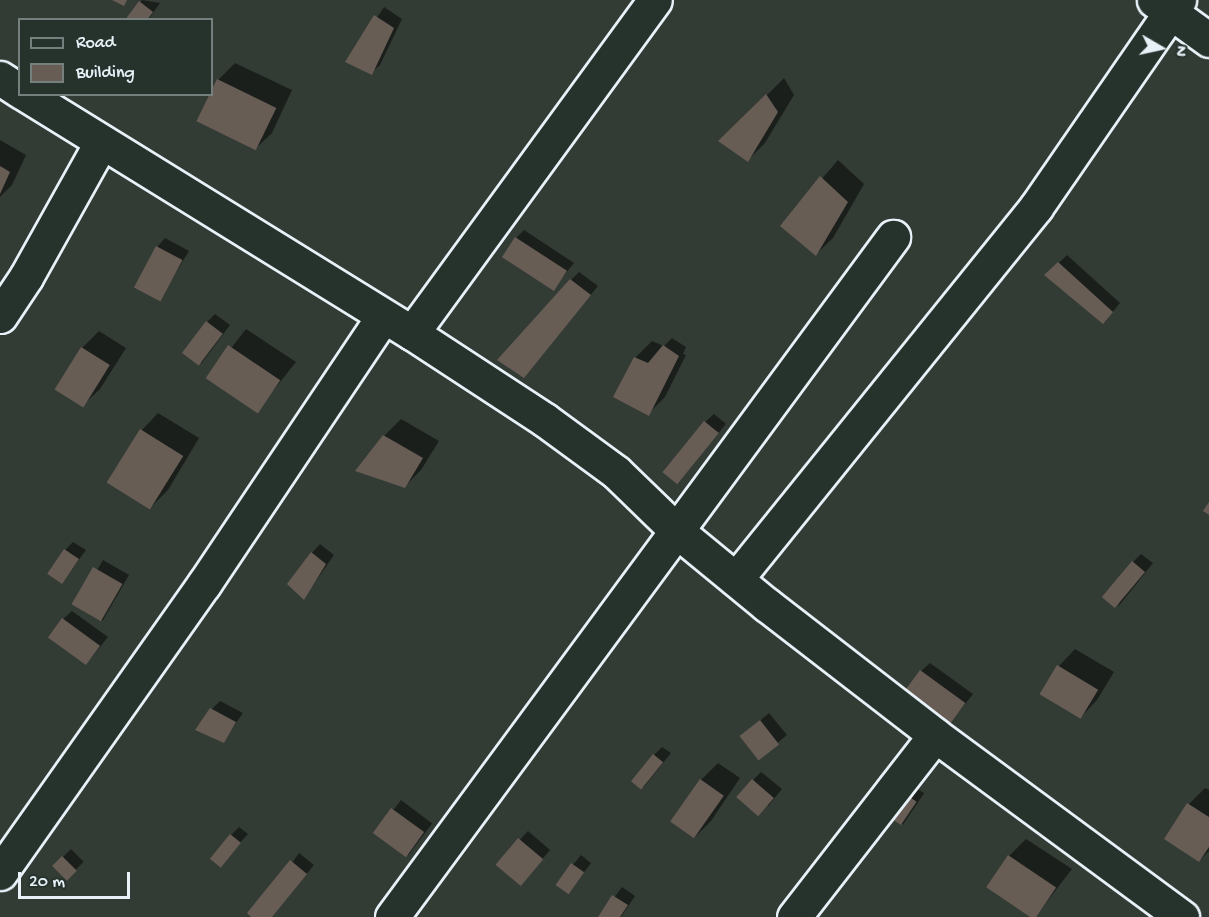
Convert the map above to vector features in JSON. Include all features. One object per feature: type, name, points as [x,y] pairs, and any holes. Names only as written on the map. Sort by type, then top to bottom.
[{"type":"street","points":[[412,333],[655,0]]},
{"type":"street","points":[[736,579],[1036,207],[1168,4],[1209,40]]},
{"type":"street","points":[[0,78],[18,90]]},
{"type":"street","points":[[28,96],[412,333],[616,472],[678,532],[736,579],[935,735],[1182,917]]},
{"type":"street","points":[[0,316],[26,277],[101,143]]},
{"type":"street","points":[[392,917],[678,532],[893,237]]},
{"type":"street","points":[[0,873],[204,584],[383,317]]},
{"type":"street","points":[[794,917],[935,735]]},
{"type":"building","points":[[112,0],[127,0],[124,6]]},
{"type":"building","points":[[139,1],[153,12],[148,18],[126,18]]},
{"type":"building","points":[[374,15],[394,28],[372,75],[345,62]]},
{"type":"building","points":[[217,79],[276,108],[256,150],[196,121],[209,96],[213,96],[213,87]]},
{"type":"building","points":[[766,94],[778,112],[748,162],[718,141]]},
{"type":"building","points":[[0,166],[10,172],[0,194]]},
{"type":"building","points":[[820,176],[848,202],[816,256],[780,226]]},
{"type":"building","points":[[515,237],[567,271],[554,291],[502,257]]},
{"type":"building","points":[[156,246],[182,260],[160,302],[134,287]]},
{"type":"building","points":[[1058,262],[1113,312],[1103,324],[1044,275]]},
{"type":"building","points":[[570,279],[591,295],[524,378],[497,360]]},
{"type":"building","points":[[206,321],[223,334],[199,366],[182,353]]},
{"type":"building","points":[[228,345],[280,380],[258,413],[206,378]]},
{"type":"building","points":[[663,345],[679,356],[649,416],[613,397],[634,357],[648,363]]},
{"type":"building","points":[[81,347],[110,365],[83,407],[55,389]]},
{"type":"building","points":[[704,421],[719,433],[677,484],[662,472]]},
{"type":"building","points":[[140,429],[183,456],[150,509],[107,482]]},
{"type":"building","points":[[383,435],[423,458],[405,488],[355,471]]},
{"type":"building","points":[[1209,502],[1209,515],[1203,511]]},
{"type":"building","points":[[64,549],[79,559],[62,584],[47,574]]},
{"type":"building","points":[[311,552],[326,564],[304,600],[287,584]]},
{"type":"building","points":[[1132,561],[1145,572],[1115,608],[1102,597]]},
{"type":"building","points":[[93,567],[122,584],[101,621],[72,604]]},
{"type":"building","points":[[62,618],[100,646],[86,665],[48,637]]},
{"type":"building","points":[[1057,665],[1098,690],[1081,719],[1039,694]]},
{"type":"building","points":[[920,670],[965,703],[949,725],[904,692]]},
{"type":"building","points":[[210,708],[236,722],[224,743],[195,730]]},
{"type":"building","points":[[760,720],[779,744],[759,760],[740,736]]},
{"type":"building","points":[[653,754],[663,762],[641,789],[631,781]]},
{"type":"building","points":[[700,779],[724,796],[694,838],[670,822]]},
{"type":"building","points":[[752,779],[774,798],[758,816],[736,797]]},
{"type":"building","points":[[905,794],[917,802],[901,825],[889,817]]},
{"type":"building","points":[[1187,803],[1209,817],[1209,847],[1199,862],[1164,839]]},
{"type":"building","points":[[391,808],[424,832],[406,857],[373,833]]},
{"type":"building","points":[[230,834],[241,843],[221,868],[210,859]]},
{"type":"building","points":[[518,838],[543,859],[521,886],[496,865]]},
{"type":"building","points":[[1008,855],[1056,887],[1036,917],[1030,917],[986,887]]},
{"type":"building","points":[[62,856],[77,871],[67,881],[52,866]]},
{"type":"building","points":[[290,860],[307,874],[272,917],[251,917],[247,913]]},
{"type":"building","points":[[571,863],[584,872],[569,894],[556,885]]},
{"type":"building","points":[[612,895],[628,905],[620,917],[598,917]]}]
